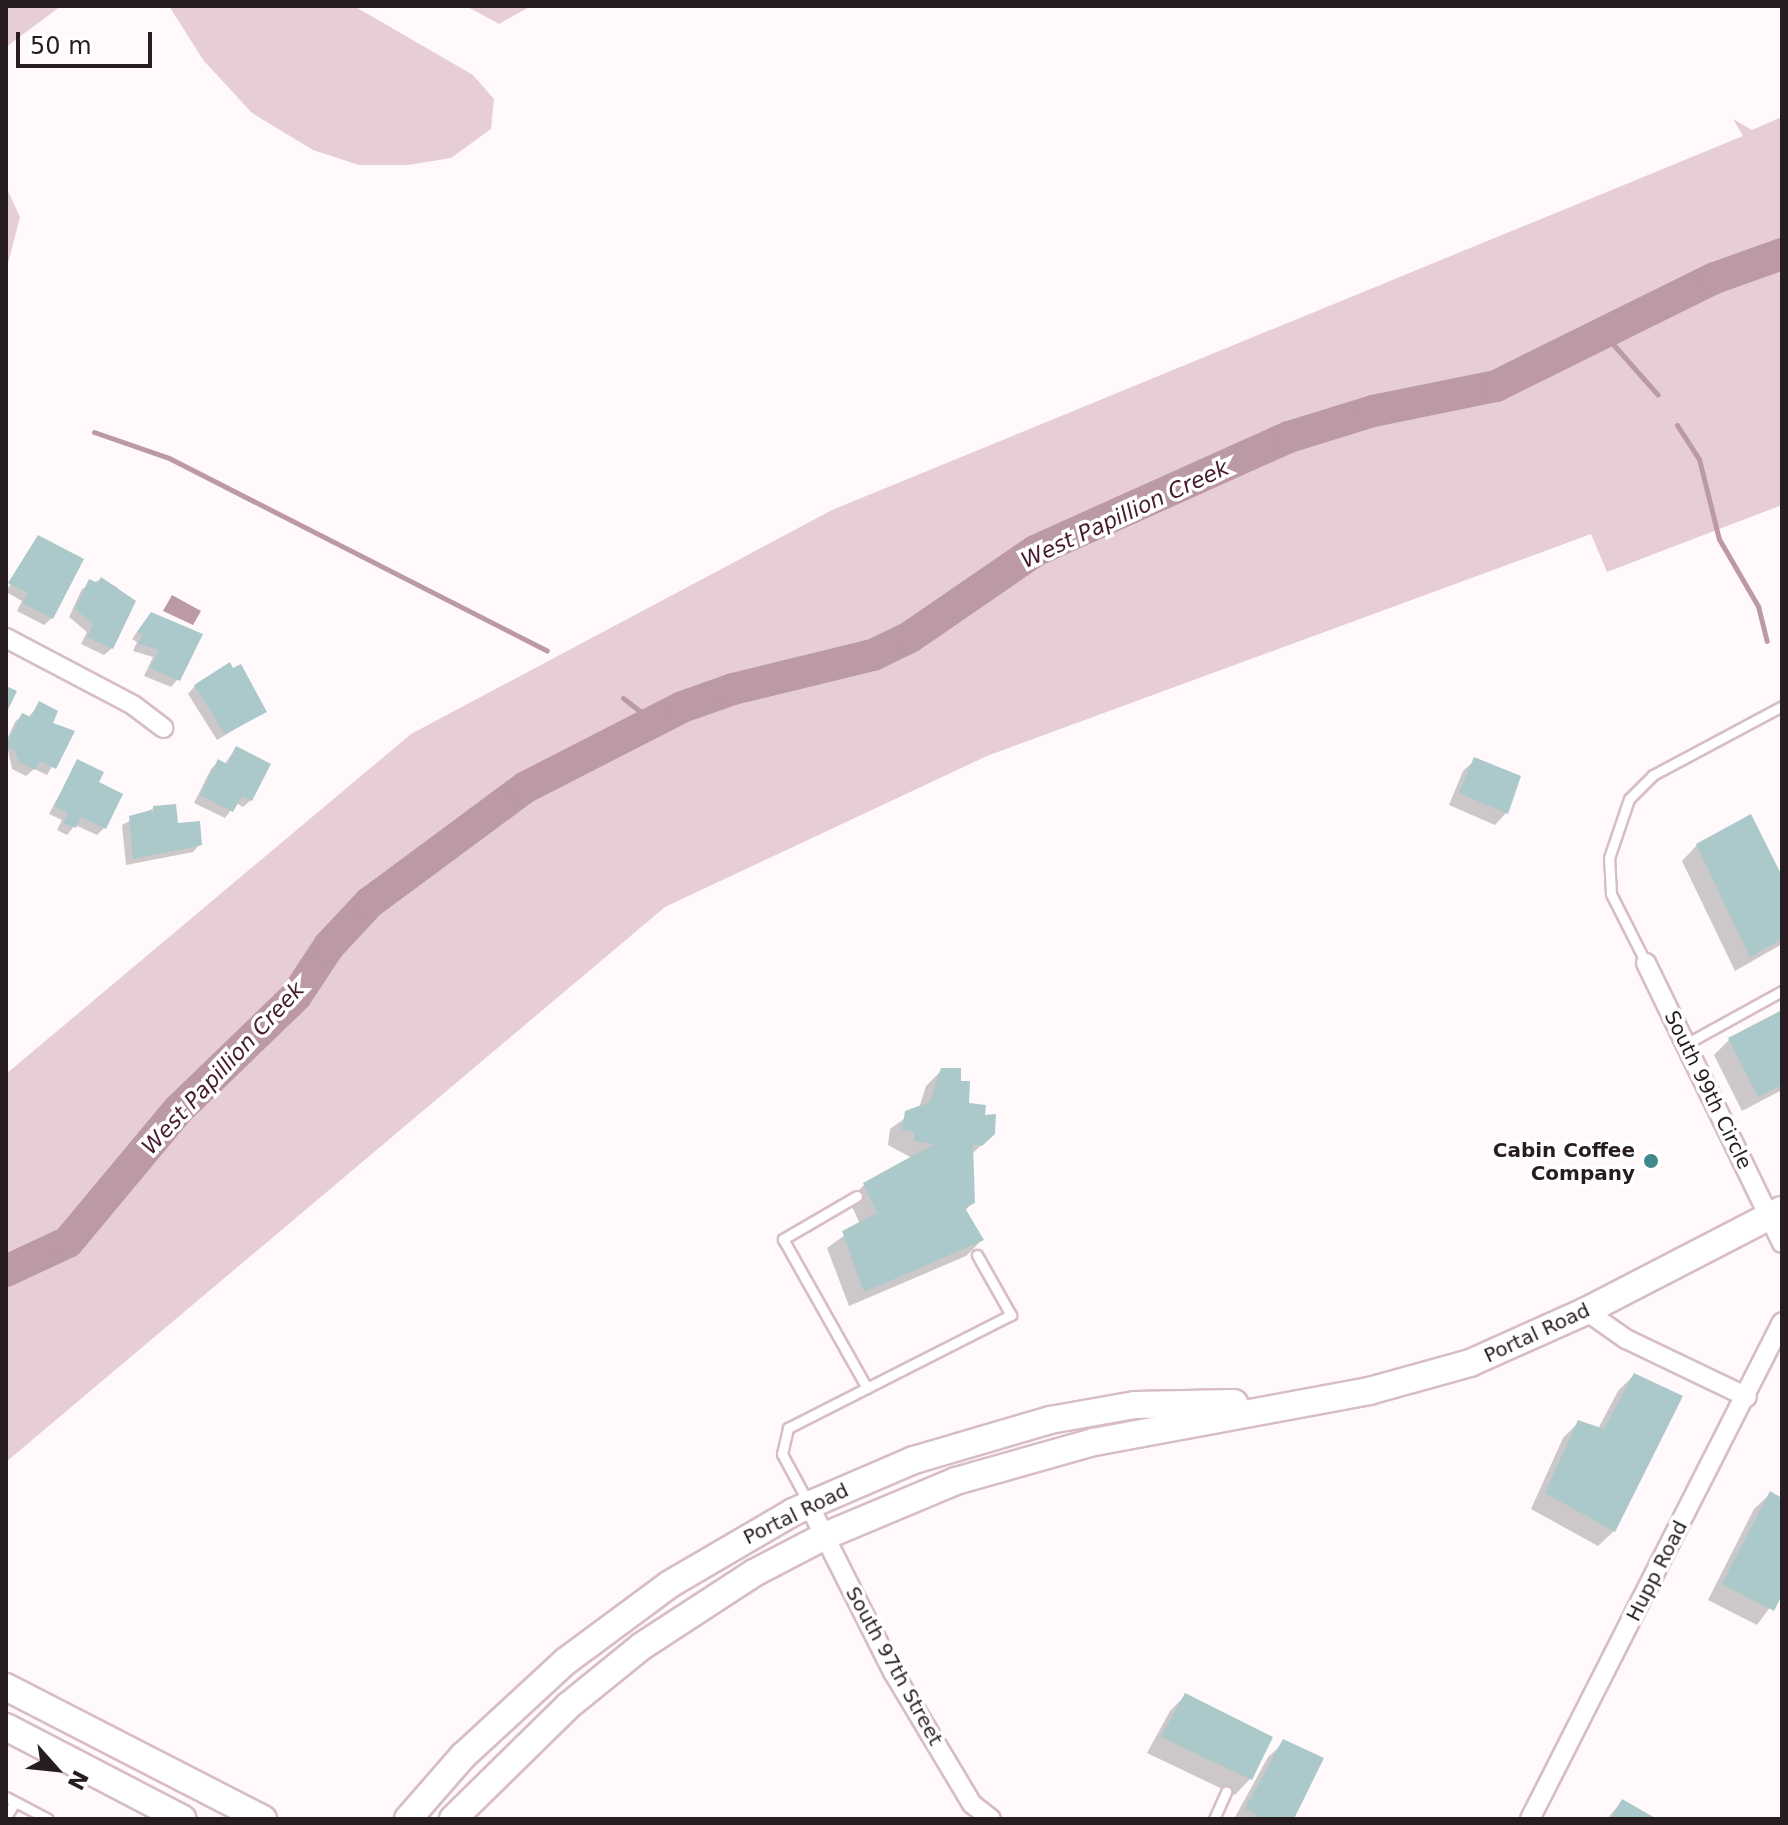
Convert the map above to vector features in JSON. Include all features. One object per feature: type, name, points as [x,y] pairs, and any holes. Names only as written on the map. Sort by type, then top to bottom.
[{"type":"main road","name":"Portal Road","points":[[453,1819],[556,1717],[642,1646],[754,1573],[825,1536],[908,1499],[1025,1461],[1273,1405],[1431,1376],[1586,1311],[1776,1213]]},
{"type":"main road","name":"Portal Road","points":[[408,1819],[463,1756],[566,1661],[670,1584],[809,1505],[914,1460],[1050,1420],[1190,1401],[1273,1405]]},
{"type":"main road","points":[[6,1687],[263,1819]]},
{"type":"main road","points":[[6,1727],[183,1819]]},
{"type":"street","points":[[6,638],[133,705],[163,728]]},
{"type":"street","name":"South 99th Circle","points":[[1646,963],[1684,1045],[1776,1213]]},
{"type":"street","points":[[1776,1213],[1782,1243]]},
{"type":"street","points":[[1586,1311],[1626,1339],[1747,1397]]},
{"type":"street","name":"Hupp Road","points":[[1530,1819],[1747,1397],[1782,1322]]},
{"type":"street","name":"South 97th Street","points":[[809,1505],[893,1672],[972,1804],[991,1819]]},
{"type":"lane","points":[[1646,963],[1611,894],[1609,858],[1629,799],[1653,775],[1782,706]]},
{"type":"lane","points":[[1684,1045],[1782,991]]},
{"type":"lane","points":[[857,1196],[783,1239],[867,1388]]},
{"type":"lane","points":[[809,1505],[782,1454],[788,1428],[1011,1315],[977,1255]]},
{"type":"lane","points":[[1214,1819],[1226,1792]]},
{"type":"lane","points":[[6,1817],[10,1800],[48,1819]]},
{"type":"shaded area","points":[[6,6],[61,6],[6,47]]},
{"type":"shaded area","points":[[169,6],[354,6],[473,75],[494,99],[491,129],[451,158],[408,165],[359,165],[313,150],[252,113],[204,61]]},
{"type":"shaded area","points":[[466,6],[531,6],[499,24]]},
{"type":"shaded area","points":[[1782,117],[1782,505],[1607,572],[1591,534],[987,756],[665,907],[6,1462],[6,1074],[411,734],[832,510],[1743,136],[1733,119],[1752,130]]},
{"type":"shaded area","points":[[6,187],[20,217],[6,271]]},
{"type":"shaded area","points":[[172,595],[201,611],[193,625],[163,611]]},
{"type":"building","points":[[38,535],[84,559],[53,619],[23,603],[28,593],[8,583]]},
{"type":"building","points":[[101,577],[136,601],[113,649],[87,637],[93,624],[75,609],[89,579],[98,583]]},
{"type":"building","points":[[151,612],[203,634],[180,681],[150,668],[159,650],[138,644],[143,634],[137,632]]},
{"type":"building","points":[[230,662],[233,668],[241,664],[267,712],[225,734],[194,685]]},
{"type":"building","points":[[6,686],[17,691],[6,714]]},
{"type":"building","points":[[39,701],[58,711],[53,723],[75,731],[56,769],[40,761],[35,770],[19,762],[15,751],[6,746],[22,713],[31,717]]},
{"type":"building","points":[[236,746],[271,764],[252,801],[242,796],[233,812],[200,795],[218,759],[227,764]]},
{"type":"building","points":[[1474,757],[1521,776],[1508,814],[1459,793]]},
{"type":"building","points":[[77,759],[104,772],[99,782],[123,794],[106,829],[81,817],[76,828],[63,823],[68,813],[54,806]]},
{"type":"building","points":[[176,804],[178,823],[200,821],[202,845],[133,859],[129,816],[151,810],[154,815],[153,806]]},
{"type":"building","points":[[1751,814],[1782,876],[1782,939],[1750,957],[1696,844]]},
{"type":"building","points":[[1782,1010],[1782,1085],[1758,1097],[1728,1038]]},
{"type":"building","points":[[941,1068],[961,1068],[961,1081],[970,1081],[969,1103],[986,1105],[985,1115],[996,1114],[995,1134],[982,1146],[973,1145],[975,1203],[965,1208],[984,1240],[864,1292],[842,1231],[877,1213],[863,1183],[934,1144],[914,1141],[914,1132],[902,1130],[905,1111],[930,1102]]},
{"type":"building","points":[[1634,1373],[1683,1396],[1615,1532],[1545,1493],[1578,1420],[1604,1429]]},
{"type":"building","points":[[1770,1491],[1782,1498],[1782,1595],[1774,1611],[1722,1584]]},
{"type":"building","points":[[1185,1693],[1273,1737],[1252,1780],[1161,1737]]},
{"type":"building","points":[[1283,1739],[1324,1758],[1294,1819],[1254,1819],[1256,1815],[1245,1809]]},
{"type":"building","points":[[1622,1799],[1657,1819],[1611,1819]]},
{"type":"waterway","name":"West Papillion Creek","points":[[6,1271],[68,1242],[179,1109],[296,996],[329,946],[369,903],[526,787],[682,707],[733,689],[873,655],[910,637],[1035,551],[1289,437],[1373,411],[1496,386],[1715,278],[1782,254]]},
{"type":"waterway","points":[[1604,334],[1658,395]]},
{"type":"waterway","points":[[1677,425],[1699,459],[1719,539],[1758,606],[1767,641]]},
{"type":"waterway","points":[[94,432],[169,458],[547,651]]},
{"type":"waterway","points":[[623,698],[652,721]]},
{"type":"place","name":"Cabin Coffee Company","points":[[1651,1161]]}]
